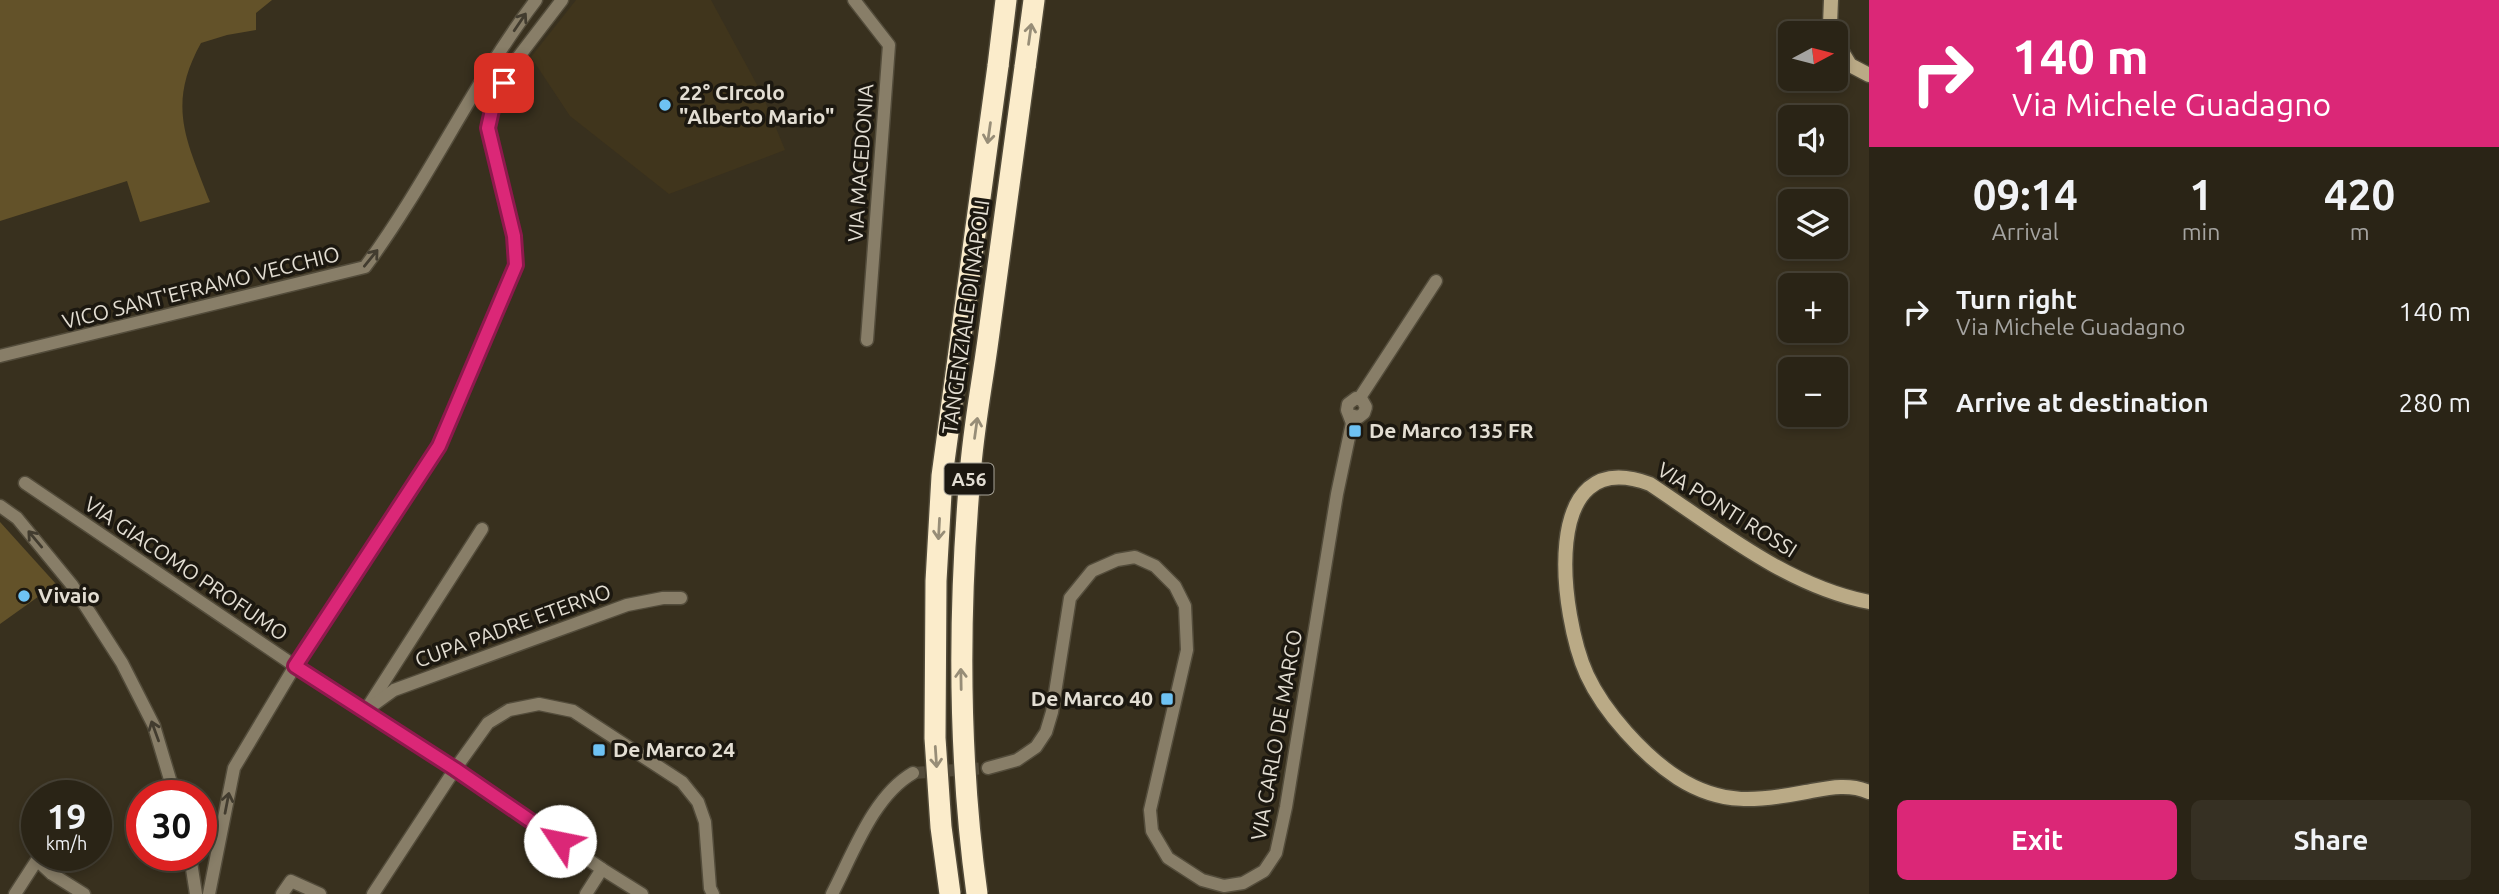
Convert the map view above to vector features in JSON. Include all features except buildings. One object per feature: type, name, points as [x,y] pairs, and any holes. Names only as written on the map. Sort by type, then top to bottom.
[{"type":"highway","name":"TANGENZIALE DI NAPOLI","points":[[950,894],[941,827],[935,737],[936,581],[942,476],[1006,0]]},
{"type":"highway","name":"TANGENZIALE DI NAPOLI","points":[[977,894],[970,846],[963,746],[962,584],[970,473],[1034,0]]},
{"type":"street","name":"VICO SANT'EFRAMO VECCHIO","points":[[0,356],[365,267],[386,240],[479,83],[536,0]]},
{"type":"street","points":[[209,894],[234,768],[295,666],[439,446],[516,265],[514,236],[488,128],[494,101],[513,64],[562,0]]},
{"type":"street","name":"VIA MACEDONIA","points":[[854,0],[889,45],[867,341]]},
{"type":"street","points":[[1830,21],[1831,0]]},
{"type":"street","points":[[1848,62],[1869,75]]},
{"type":"street","name":"VIA CARLO DE MARCO","points":[[988,768],[1017,760],[1036,747],[1046,732],[1052,712],[1070,598],[1092,571],[1117,560],[1135,557],[1155,566],[1175,586],[1185,606],[1187,650],[1150,810],[1153,831],[1168,858],[1202,880],[1224,886],[1243,883],[1264,871],[1276,853],[1286,807],[1353,419],[1362,416],[1364,403],[1359,399],[1436,281]]},
{"type":"street","name":"VIA PONTI ROSSI","points":[[1869,602],[1816,586],[1787,573],[1650,484],[1635,478],[1615,477],[1599,482],[1584,493],[1570,514],[1565,561],[1569,614],[1575,640],[1588,676],[1606,705],[1646,752],[1678,778],[1712,795],[1745,801],[1831,787],[1853,786],[1869,792]]},
{"type":"street","name":"VIA GIACOMO PROFUMO","points":[[25,483],[295,666],[642,894]]},
{"type":"street","points":[[0,506],[16,517],[72,585],[122,663],[155,726],[170,780]]},
{"type":"street","points":[[365,711],[482,529]]},
{"type":"street","name":"CUPA PADRE ETERNO","points":[[365,711],[394,690],[627,605],[663,598],[681,598]]},
{"type":"street","points":[[373,894],[488,723],[509,710],[538,704],[573,710],[682,782],[698,802],[705,822],[710,888],[713,894]]},
{"type":"street","points":[[832,894],[880,803],[897,782],[913,773]]},
{"type":"street","points":[[15,894],[37,860],[52,874],[84,894]]},
{"type":"street","points":[[586,894],[602,869]]},
{"type":"street","points":[[192,871],[196,894]]},
{"type":"street","points":[[282,894],[291,881],[320,894]]},
{"type":"shaded area","points":[[0,0],[272,0],[256,13],[256,30],[201,43],[190,65],[182,105],[184,123],[210,202],[140,222],[127,181],[0,221]]},
{"type":"shaded area","name":"22° CIrcolo \"Alberto Mario\"","points":[[576,0],[711,0],[762,94],[785,150],[669,194],[570,116],[531,57]]},
{"type":"shaded area","points":[[0,522],[56,584],[0,624]]},
{"type":"tunnel","points":[[913,773],[988,768]]},
{"type":"place","name":"22° CIrcolo \"Alberto Mario\"","points":[[665,105]]},
{"type":"place","name":"De Marco 135 FR","points":[[1355,431]]},
{"type":"place","name":"Vivaio","points":[[24,596]]},
{"type":"place","name":"De Marco 40","points":[[1167,699]]},
{"type":"place","name":"De Marco 24","points":[[599,750]]},
{"type":"route","points":[[504,83],[494,101],[488,128],[514,236],[516,265],[439,446],[295,666],[455,769],[560,841]]}]
